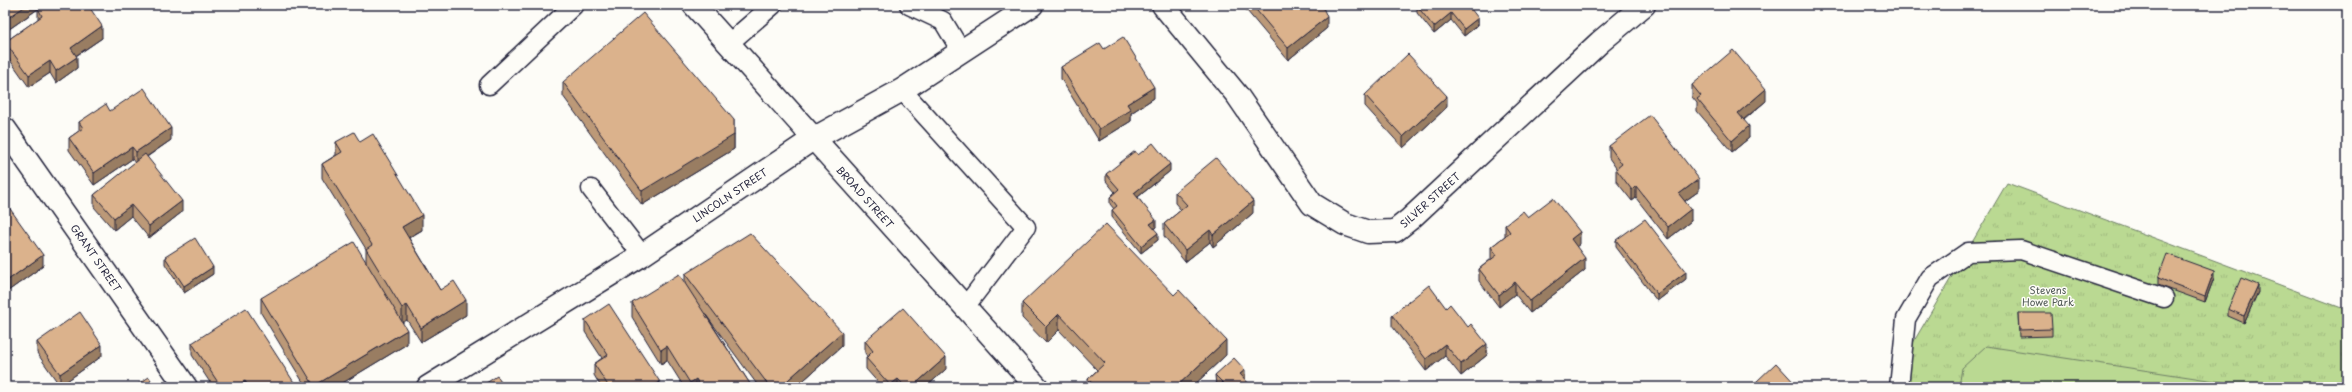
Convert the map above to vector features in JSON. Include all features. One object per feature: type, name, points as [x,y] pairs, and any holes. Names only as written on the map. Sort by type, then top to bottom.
[{"type":"street","name":"BROAD STREET","points":[[694,5],[1037,387]]},
{"type":"street","name":"LINCOLN STREET","points":[[428,387],[642,255],[813,139],[902,90],[1032,5]]},
{"type":"street","name":"SILVER STREET","points":[[1163,5],[1237,95],[1312,204],[1345,224],[1368,232],[1395,231],[1410,219],[1600,42],[1644,5]]},
{"type":"street","name":"GRANT STREET","points":[[5,129],[186,387]]},
{"type":"lane","points":[[489,85],[574,5]]},
{"type":"lane","points":[[728,44],[773,5]]},
{"type":"lane","points":[[908,5],[943,21],[961,50]]},
{"type":"lane","points":[[902,90],[1026,227],[965,307]]},
{"type":"lane","points":[[591,189],[642,255]]},
{"type":"lane","points":[[1899,387],[1906,320],[1930,278],[1968,252],[2021,250],[2164,298]]},
{"type":"green space","name":"Stevens Howe Park","points":[[2007,183],[2347,310],[2347,387],[1887,387]]},
{"type":"green space","points":[[1986,346],[2254,387],[1959,387],[1962,368]]},
{"type":"building","points":[[5,5],[27,5],[5,20]]},
{"type":"building","points":[[42,5],[88,5],[102,26],[71,48],[77,57],[56,71],[50,61],[29,75],[5,42],[42,16],[38,8]]},
{"type":"building","points":[[1252,5],[1322,5],[1327,17],[1288,48]]},
{"type":"building","points":[[1468,5],[1478,18],[1464,29],[1451,13],[1434,27],[1417,6]]},
{"type":"building","points":[[643,13],[734,120],[734,135],[642,191],[563,82]]},
{"type":"building","points":[[1123,37],[1154,87],[1127,104],[1131,110],[1099,129],[1061,67],[1100,43],[1104,49]]},
{"type":"building","points":[[1733,50],[1766,89],[1738,113],[1749,126],[1732,141],[1697,99],[1701,96],[1692,85]]},
{"type":"building","points":[[1408,54],[1447,96],[1403,137],[1365,95]]},
{"type":"building","points":[[144,88],[171,128],[136,152],[132,147],[94,173],[69,138],[83,128],[79,122],[106,104],[110,111]]},
{"type":"building","points":[[1650,115],[1699,179],[1679,194],[1691,209],[1668,227],[1636,186],[1632,190],[1616,169],[1622,164],[1609,146]]},
{"type":"building","points":[[354,132],[360,142],[373,134],[422,215],[402,227],[440,290],[454,281],[466,300],[421,328],[407,305],[402,308],[366,249],[372,245],[322,164],[342,152],[336,142]]},
{"type":"building","points":[[1153,143],[1170,164],[1134,193],[1156,220],[1150,224],[1158,233],[1141,246],[1112,210],[1117,206],[1110,197],[1119,189],[1106,174],[1135,151],[1138,155]]},
{"type":"building","points":[[145,154],[182,201],[149,226],[131,205],[114,218],[94,195]]},
{"type":"building","points":[[1216,158],[1253,201],[1213,235],[1210,230],[1185,250],[1164,224],[1187,205],[1175,192]]},
{"type":"building","points":[[1553,198],[1580,232],[1571,239],[1585,258],[1530,301],[1515,282],[1499,295],[1479,269],[1497,255],[1491,247],[1510,232],[1505,225],[1523,211],[1528,217]]},
{"type":"building","points":[[8,206],[43,255],[8,280],[5,276],[5,208]]},
{"type":"building","points":[[1645,219],[1686,272],[1657,294],[1616,240]]},
{"type":"building","points":[[1106,224],[1174,295],[1179,290],[1226,340],[1176,387],[1096,387],[1088,379],[1105,363],[1059,314],[1046,327],[1022,303]]},
{"type":"building","points":[[750,233],[842,332],[780,387],[770,387],[685,274]]},
{"type":"building","points":[[195,238],[213,267],[184,286],[165,257]]},
{"type":"building","points":[[354,242],[407,330],[314,386],[261,298]]},
{"type":"building","points":[[2167,254],[2214,271],[2205,296],[2158,278]]},
{"type":"building","points":[[679,274],[752,387],[701,387],[696,379],[690,383],[667,346],[661,350],[632,303]]},
{"type":"building","points":[[2241,278],[2258,285],[2244,316],[2228,309]]},
{"type":"building","points":[[1429,285],[1446,308],[1450,304],[1468,327],[1471,324],[1487,344],[1461,364],[1445,344],[1426,359],[1392,315]]},
{"type":"building","points":[[609,304],[660,382],[652,387],[609,387],[594,364],[608,355],[585,320]]},
{"type":"building","points":[[246,308],[297,387],[249,387],[245,381],[236,387],[221,387],[192,343]]},
{"type":"building","points":[[903,308],[946,357],[912,387],[906,387],[898,379],[890,385],[866,358],[873,351],[865,341]]},
{"type":"building","points":[[80,312],[102,345],[60,374],[37,342]]},
{"type":"building","points":[[2018,313],[2051,313],[2052,329],[2019,330]]},
{"type":"building","points":[[1234,358],[1245,370],[1240,374],[1252,387],[1219,387],[1223,383],[1215,375]]},
{"type":"building","points":[[1776,363],[1798,387],[1760,387],[1756,382]]},
{"type":"building","points":[[497,376],[504,387],[480,387]]},
{"type":"building","points":[[149,377],[155,387],[134,387]]},
{"type":"building","points":[[1918,383],[1940,384],[1940,387],[1918,387]]}]
